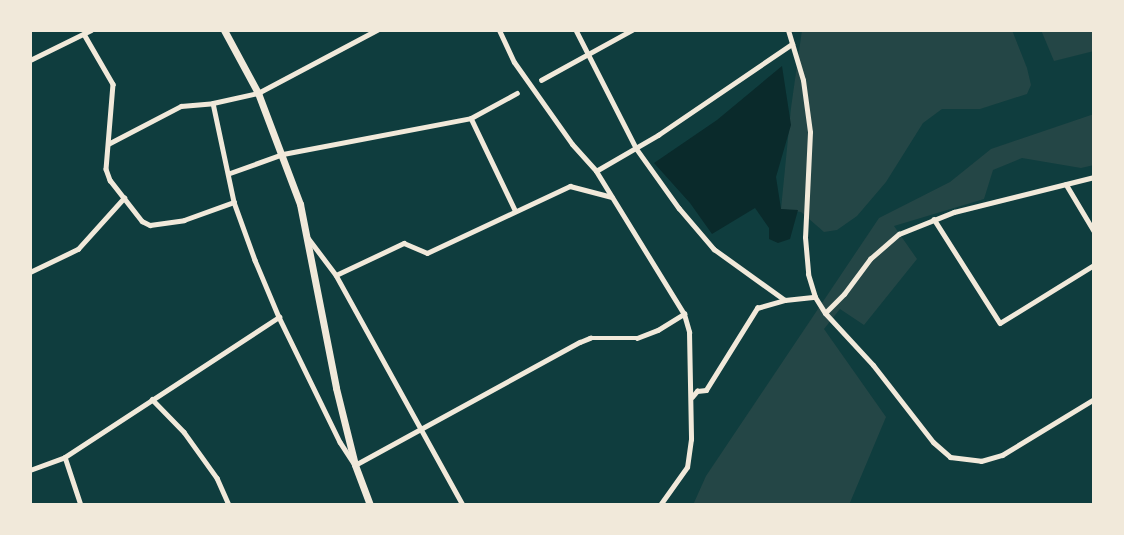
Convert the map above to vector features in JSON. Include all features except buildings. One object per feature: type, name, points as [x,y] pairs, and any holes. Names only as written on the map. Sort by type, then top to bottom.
[{"type":"main road","points":[[224,30],[258,93],[300,204],[336,388],[356,465],[370,505]]},
{"type":"street","points":[[30,60],[91,30]]},
{"type":"street","points":[[108,144],[181,106],[213,103],[258,93],[377,30]]},
{"type":"street","points":[[499,30],[514,62],[572,144],[596,171],[649,262],[684,314],[690,332],[691,439],[687,467],[660,505]]},
{"type":"street","points":[[576,30],[636,148],[679,208],[714,249],[785,300]]},
{"type":"street","points":[[541,80],[588,52],[632,30]]},
{"type":"street","points":[[788,30],[803,80],[810,132],[805,237],[808,274],[815,297],[825,313],[873,365],[933,442],[950,457],[981,461],[1002,455],[1094,399]]},
{"type":"street","points":[[84,34],[113,84],[106,169],[110,180],[142,221],[150,225],[184,220],[234,201]]},
{"type":"street","points":[[596,171],[636,148],[792,44]]},
{"type":"street","points":[[230,173],[283,154],[471,118],[517,93]]},
{"type":"street","points":[[213,103],[230,173],[234,201],[279,317],[340,442],[356,465],[580,342],[590,338],[637,338],[658,330],[684,314]]},
{"type":"street","points":[[471,118],[515,210]]},
{"type":"street","points":[[825,313],[877,253],[899,234],[934,219],[1094,177]]},
{"type":"street","points":[[1066,184],[1094,231]]},
{"type":"street","points":[[336,275],[404,243],[427,253],[570,186],[612,197]]},
{"type":"street","points":[[30,272],[78,249],[124,198]]},
{"type":"street","points":[[934,219],[1000,323],[1094,265]]},
{"type":"street","points":[[305,234],[336,275],[463,505]]},
{"type":"street","points":[[692,397],[697,391],[706,390],[757,308],[785,300],[815,297]]},
{"type":"street","points":[[30,470],[64,457],[279,317]]},
{"type":"street","points":[[152,399],[184,432],[217,478],[229,505]]},
{"type":"street","points":[[64,457],[81,505]]},
{"type":"shaded area","points":[[802,30],[1012,30],[1031,85],[1027,94],[980,109],[942,109],[923,123],[886,182],[857,216],[837,230],[824,232],[801,212],[781,209],[791,108]]},
{"type":"shaded area","points":[[1041,30],[1094,30],[1094,51],[1054,61]]},
{"type":"shaded area","points":[[782,66],[791,125],[776,177],[781,209],[798,210],[790,239],[778,243],[769,239],[769,228],[755,208],[712,234],[690,203],[654,163],[717,120]]},
{"type":"shaded area","points":[[1094,114],[1094,165],[1081,168],[1022,158],[993,170],[984,199],[894,226],[917,259],[864,325],[840,309],[824,329],[886,417],[849,505],[693,505],[706,476],[879,218],[950,182],[991,149]]}]
